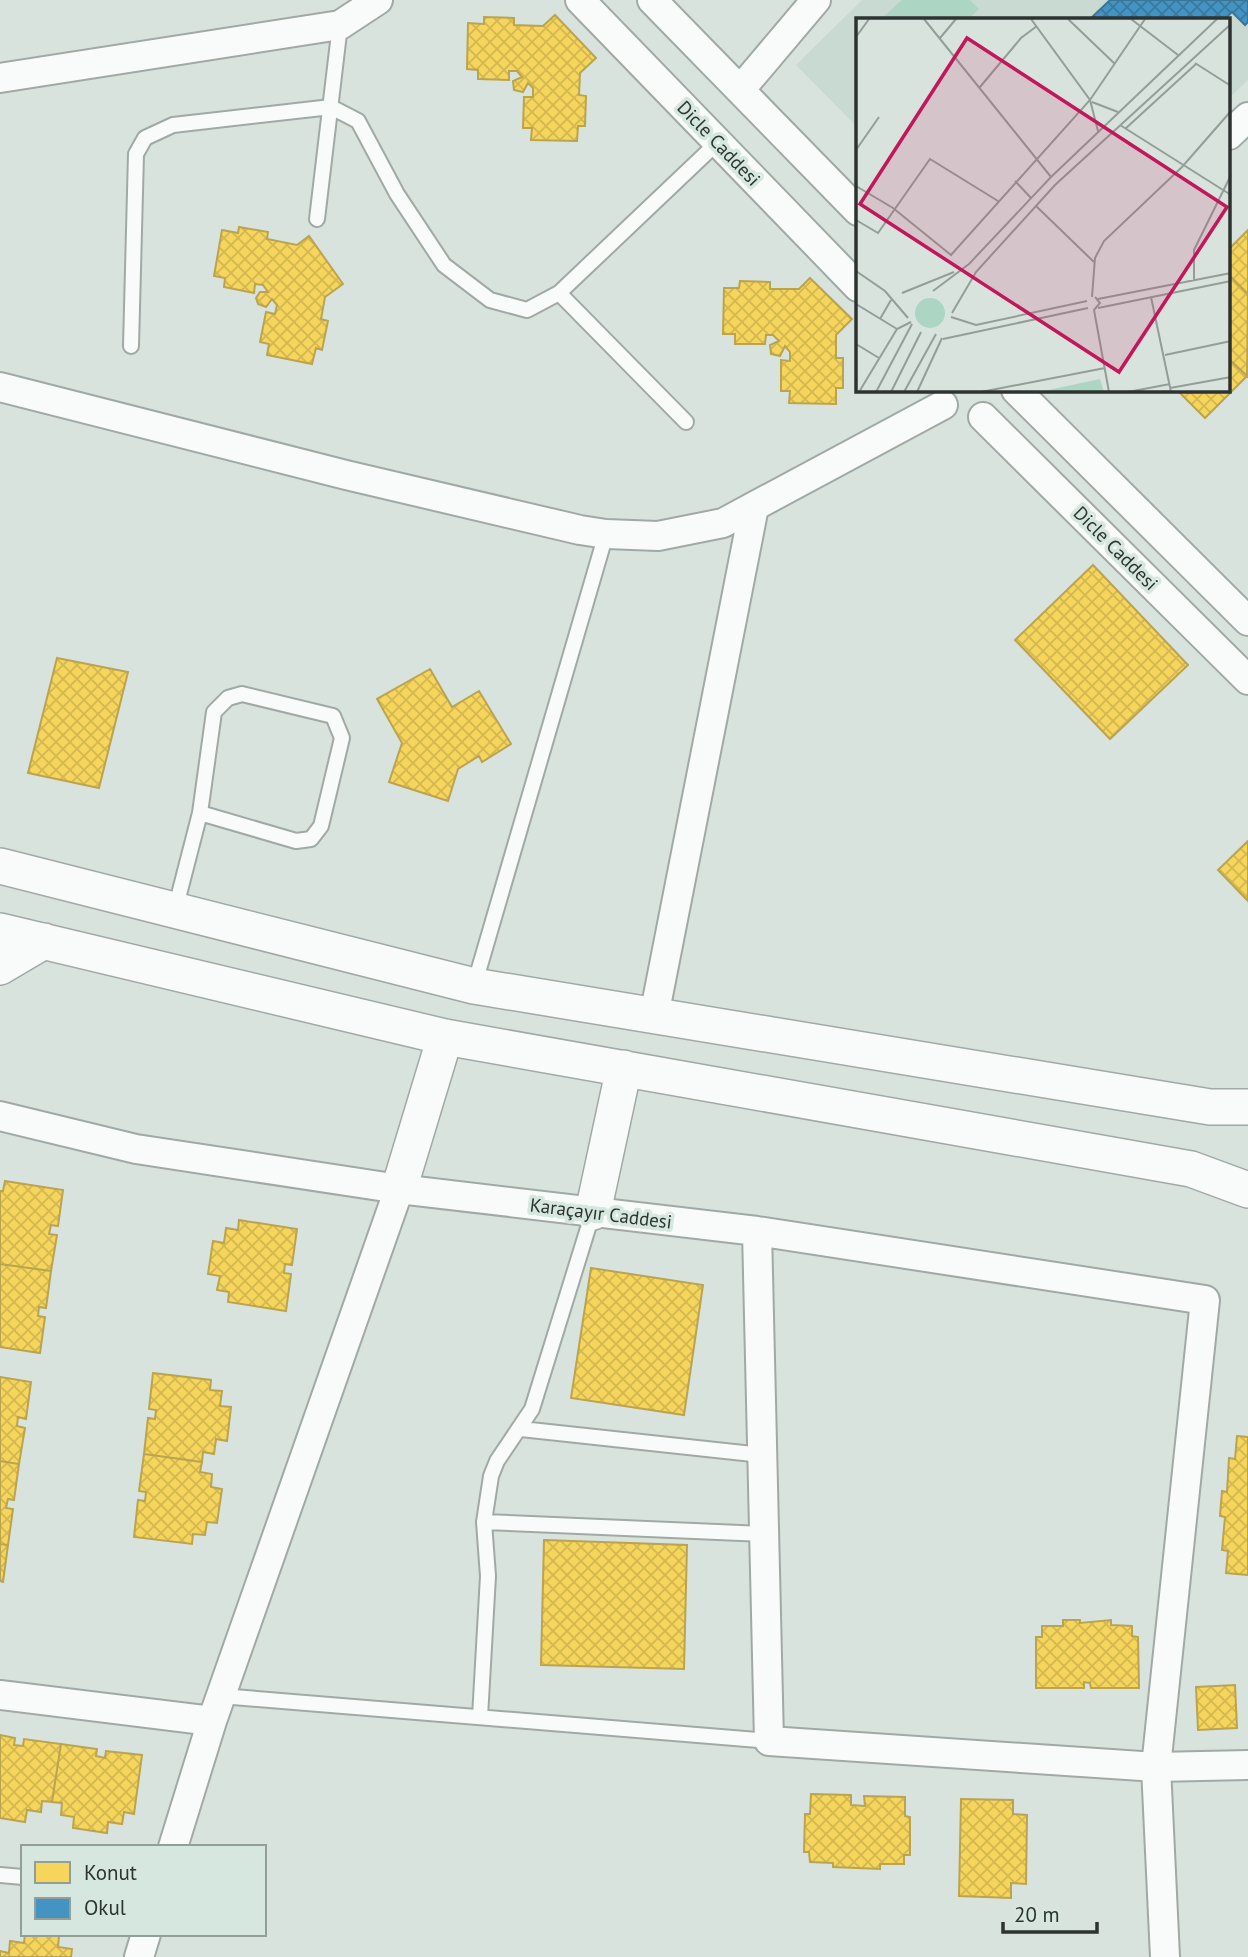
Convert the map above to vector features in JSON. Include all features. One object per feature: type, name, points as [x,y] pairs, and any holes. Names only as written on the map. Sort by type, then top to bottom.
[{"type":"street","points":[[0,78],[340,25],[379,0]]},
{"type":"street","name":"Dicle Caddesi","points":[[580,0],[856,285]]},
{"type":"street","points":[[652,0],[856,209]]},
{"type":"street","points":[[740,90],[816,0]]},
{"type":"street","points":[[1230,134],[1248,117]]},
{"type":"street","points":[[0,387],[346,475],[606,534],[658,536],[723,523],[939,397],[955,414],[983,417],[1007,401],[1013,392]]},
{"type":"street","points":[[1016,392],[1248,621]]},
{"type":"street","name":"Dicle Caddesi","points":[[983,417],[1248,680]]},
{"type":"street","points":[[654,1016],[754,507]]},
{"type":"street","points":[[0,866],[474,986],[1210,1107],[1248,1107]]},
{"type":"street","points":[[0,931],[446,1037],[1191,1169],[1248,1190]]},
{"type":"street","points":[[0,967],[44,942]]},
{"type":"street","points":[[174,1845],[217,1708],[399,1189],[446,1037]]},
{"type":"street","points":[[593,1212],[624,1068]]},
{"type":"street","name":"Karaçayır Caddesi","points":[[0,1116],[136,1149],[399,1189],[757,1231],[1205,1300],[1156,1768]]},
{"type":"street","points":[[1191,1169],[1248,1201]]},
{"type":"street","points":[[757,1231],[769,1741],[1156,1768],[1248,1765]]},
{"type":"street","points":[[0,1695],[217,1708]]},
{"type":"street","points":[[1156,1768],[1165,1957]]},
{"type":"street","points":[[139,1957],[145,1936]]},
{"type":"lane","points":[[317,219],[340,25]]},
{"type":"lane","points":[[131,346],[136,154],[145,138],[173,125],[331,107],[358,121],[397,194],[444,265],[490,300],[527,310],[559,293],[718,142]]},
{"type":"lane","points":[[559,293],[687,422]]},
{"type":"lane","points":[[474,986],[606,534]]},
{"type":"lane","points":[[175,910],[200,813],[214,712],[228,698],[242,694],[333,716],[339,724],[342,738],[321,826],[311,839],[296,841],[200,813]]},
{"type":"lane","points":[[480,1717],[488,1576],[484,1522],[497,1461],[532,1409],[593,1212]]},
{"type":"lane","points":[[521,1429],[762,1455]]},
{"type":"lane","points":[[484,1522],[764,1534]]},
{"type":"lane","points":[[217,1708],[480,1717],[769,1741]]},
{"type":"lane","points":[[0,1875],[21,1877]]},
{"type":"shaded area","points":[[862,0],[1248,0],[1248,80],[1230,97],[1230,18],[856,18],[856,126],[796,65]]},
{"type":"green space","points":[[902,0],[970,0],[979,9],[969,18],[882,18]]},
{"type":"building: Konut","points":[[555,15],[596,58],[580,73],[579,95],[586,96],[585,126],[578,126],[577,141],[531,140],[532,128],[523,128],[524,97],[533,97],[533,88],[528,83],[523,92],[514,90],[513,81],[522,77],[517,71],[509,71],[509,80],[478,79],[478,70],[467,69],[468,23],[484,24],[484,17],[514,18],[514,25],[543,26]]},
{"type":"building: Konut","points":[[239,227],[268,232],[267,239],[297,245],[309,236],[343,284],[325,297],[321,319],[328,321],[322,350],[316,348],[312,364],[267,355],[269,344],[260,342],[266,312],[275,314],[277,305],[272,299],[266,307],[258,304],[256,298],[260,292],[268,292],[263,285],[255,284],[254,293],[224,287],[225,278],[214,276],[222,230],[238,233]]},
{"type":"building: Konut","points":[[1248,230],[1248,294],[1230,276],[1230,248]]},
{"type":"building: Konut","points":[[1230,276],[1248,294],[1247,376],[1230,360]]},
{"type":"building: Konut","points":[[810,278],[852,319],[836,335],[836,358],[843,358],[843,388],[836,388],[836,404],[789,403],[790,391],[781,391],[781,360],[790,361],[790,352],[785,346],[780,356],[771,354],[770,345],[779,341],[773,335],[766,335],[765,344],[735,344],[735,334],[723,334],[724,288],[739,288],[740,281],[770,282],[770,289],[799,289]]},
{"type":"building: Konut","points":[[1230,360],[1247,376],[1205,418],[1179,392],[1230,392]]},
{"type":"building: Konut","points":[[1093,565],[1188,665],[1110,739],[1015,640]]},
{"type":"building: Konut","points":[[57,658],[128,672],[99,788],[28,773]]},
{"type":"building: Konut","points":[[430,669],[452,707],[479,691],[511,744],[482,762],[479,756],[458,769],[448,801],[389,782],[402,743],[377,699]]},
{"type":"building: Konut","points":[[1248,841],[1248,901],[1218,870]]},
{"type":"building: Konut","points":[[5,1181],[63,1190],[58,1226],[51,1225],[49,1234],[57,1235],[51,1271],[0,1264],[0,1191],[3,1191]]},
{"type":"building: Konut","points":[[239,1220],[297,1229],[292,1265],[285,1264],[284,1273],[291,1274],[286,1311],[228,1302],[229,1292],[217,1290],[220,1276],[208,1274],[213,1241],[224,1243],[226,1228],[238,1230]]},
{"type":"building: Konut","points":[[0,1264],[51,1271],[46,1308],[39,1307],[38,1316],[45,1317],[40,1353],[0,1347]]},
{"type":"building: Konut","points":[[591,1268],[703,1285],[684,1415],[571,1398]]},
{"type":"building: Konut","points":[[153,1373],[211,1380],[210,1390],[222,1391],[220,1406],[231,1407],[227,1441],[216,1439],[214,1454],[203,1452],[202,1462],[144,1454],[148,1418],[155,1419],[156,1410],[149,1409]]},
{"type":"building: Konut","points":[[0,1377],[31,1382],[26,1419],[18,1417],[17,1426],[25,1428],[19,1464],[0,1461]]},
{"type":"building: Konut","points":[[1237,1436],[1248,1437],[1248,1575],[1226,1573],[1228,1551],[1222,1550],[1225,1517],[1220,1516],[1222,1491],[1227,1492],[1229,1458],[1235,1459]]},
{"type":"building: Konut","points":[[144,1454],[202,1462],[200,1472],[212,1474],[211,1487],[222,1489],[217,1523],[207,1522],[205,1535],[193,1534],[192,1544],[134,1537],[138,1500],[145,1501],[146,1492],[139,1491]]},
{"type":"building: Konut","points":[[0,1461],[19,1464],[14,1500],[8,1499],[6,1508],[13,1509],[8,1545],[0,1544]]},
{"type":"building: Konut","points":[[544,1540],[687,1545],[684,1669],[541,1665]]},
{"type":"building: Konut","points":[[0,1544],[8,1545],[3,1582],[0,1581]]},
{"type":"building: Konut","points":[[1063,1620],[1080,1620],[1080,1623],[1111,1620],[1111,1625],[1132,1626],[1132,1636],[1138,1637],[1139,1688],[1091,1688],[1090,1683],[1084,1682],[1084,1688],[1036,1688],[1036,1637],[1042,1637],[1042,1626],[1063,1626]]},
{"type":"building: Konut","points":[[1235,1685],[1237,1728],[1198,1730],[1196,1687]]},
{"type":"building: Konut","points":[[0,1735],[15,1738],[14,1745],[23,1746],[24,1739],[61,1744],[52,1802],[42,1801],[41,1812],[27,1810],[25,1822],[0,1818]]},
{"type":"building: Konut","points":[[61,1744],[97,1749],[96,1756],[105,1758],[106,1751],[142,1755],[134,1814],[124,1812],[122,1824],[108,1822],[107,1833],[73,1828],[74,1817],[61,1815],[62,1803],[52,1802]]},
{"type":"building: Konut","points":[[811,1794],[851,1795],[851,1805],[865,1806],[864,1796],[905,1797],[905,1816],[910,1817],[910,1855],[904,1855],[904,1864],[880,1864],[880,1869],[833,1867],[833,1863],[810,1862],[809,1852],[804,1852],[805,1814],[810,1814]]},
{"type":"building: Konut","points":[[961,1799],[1013,1800],[1013,1814],[1027,1815],[1026,1884],[1011,1883],[1011,1898],[959,1896]]},
{"type":"building: Konut","points":[[25,1936],[59,1936],[58,1947],[72,1949],[71,1957],[0,1957],[0,1951],[9,1953],[10,1941],[24,1943]]},
{"type":"building: Okul","points":[[1110,0],[1248,0],[1248,22],[1245,25],[1232,12],[1226,18],[1091,18]]}]
